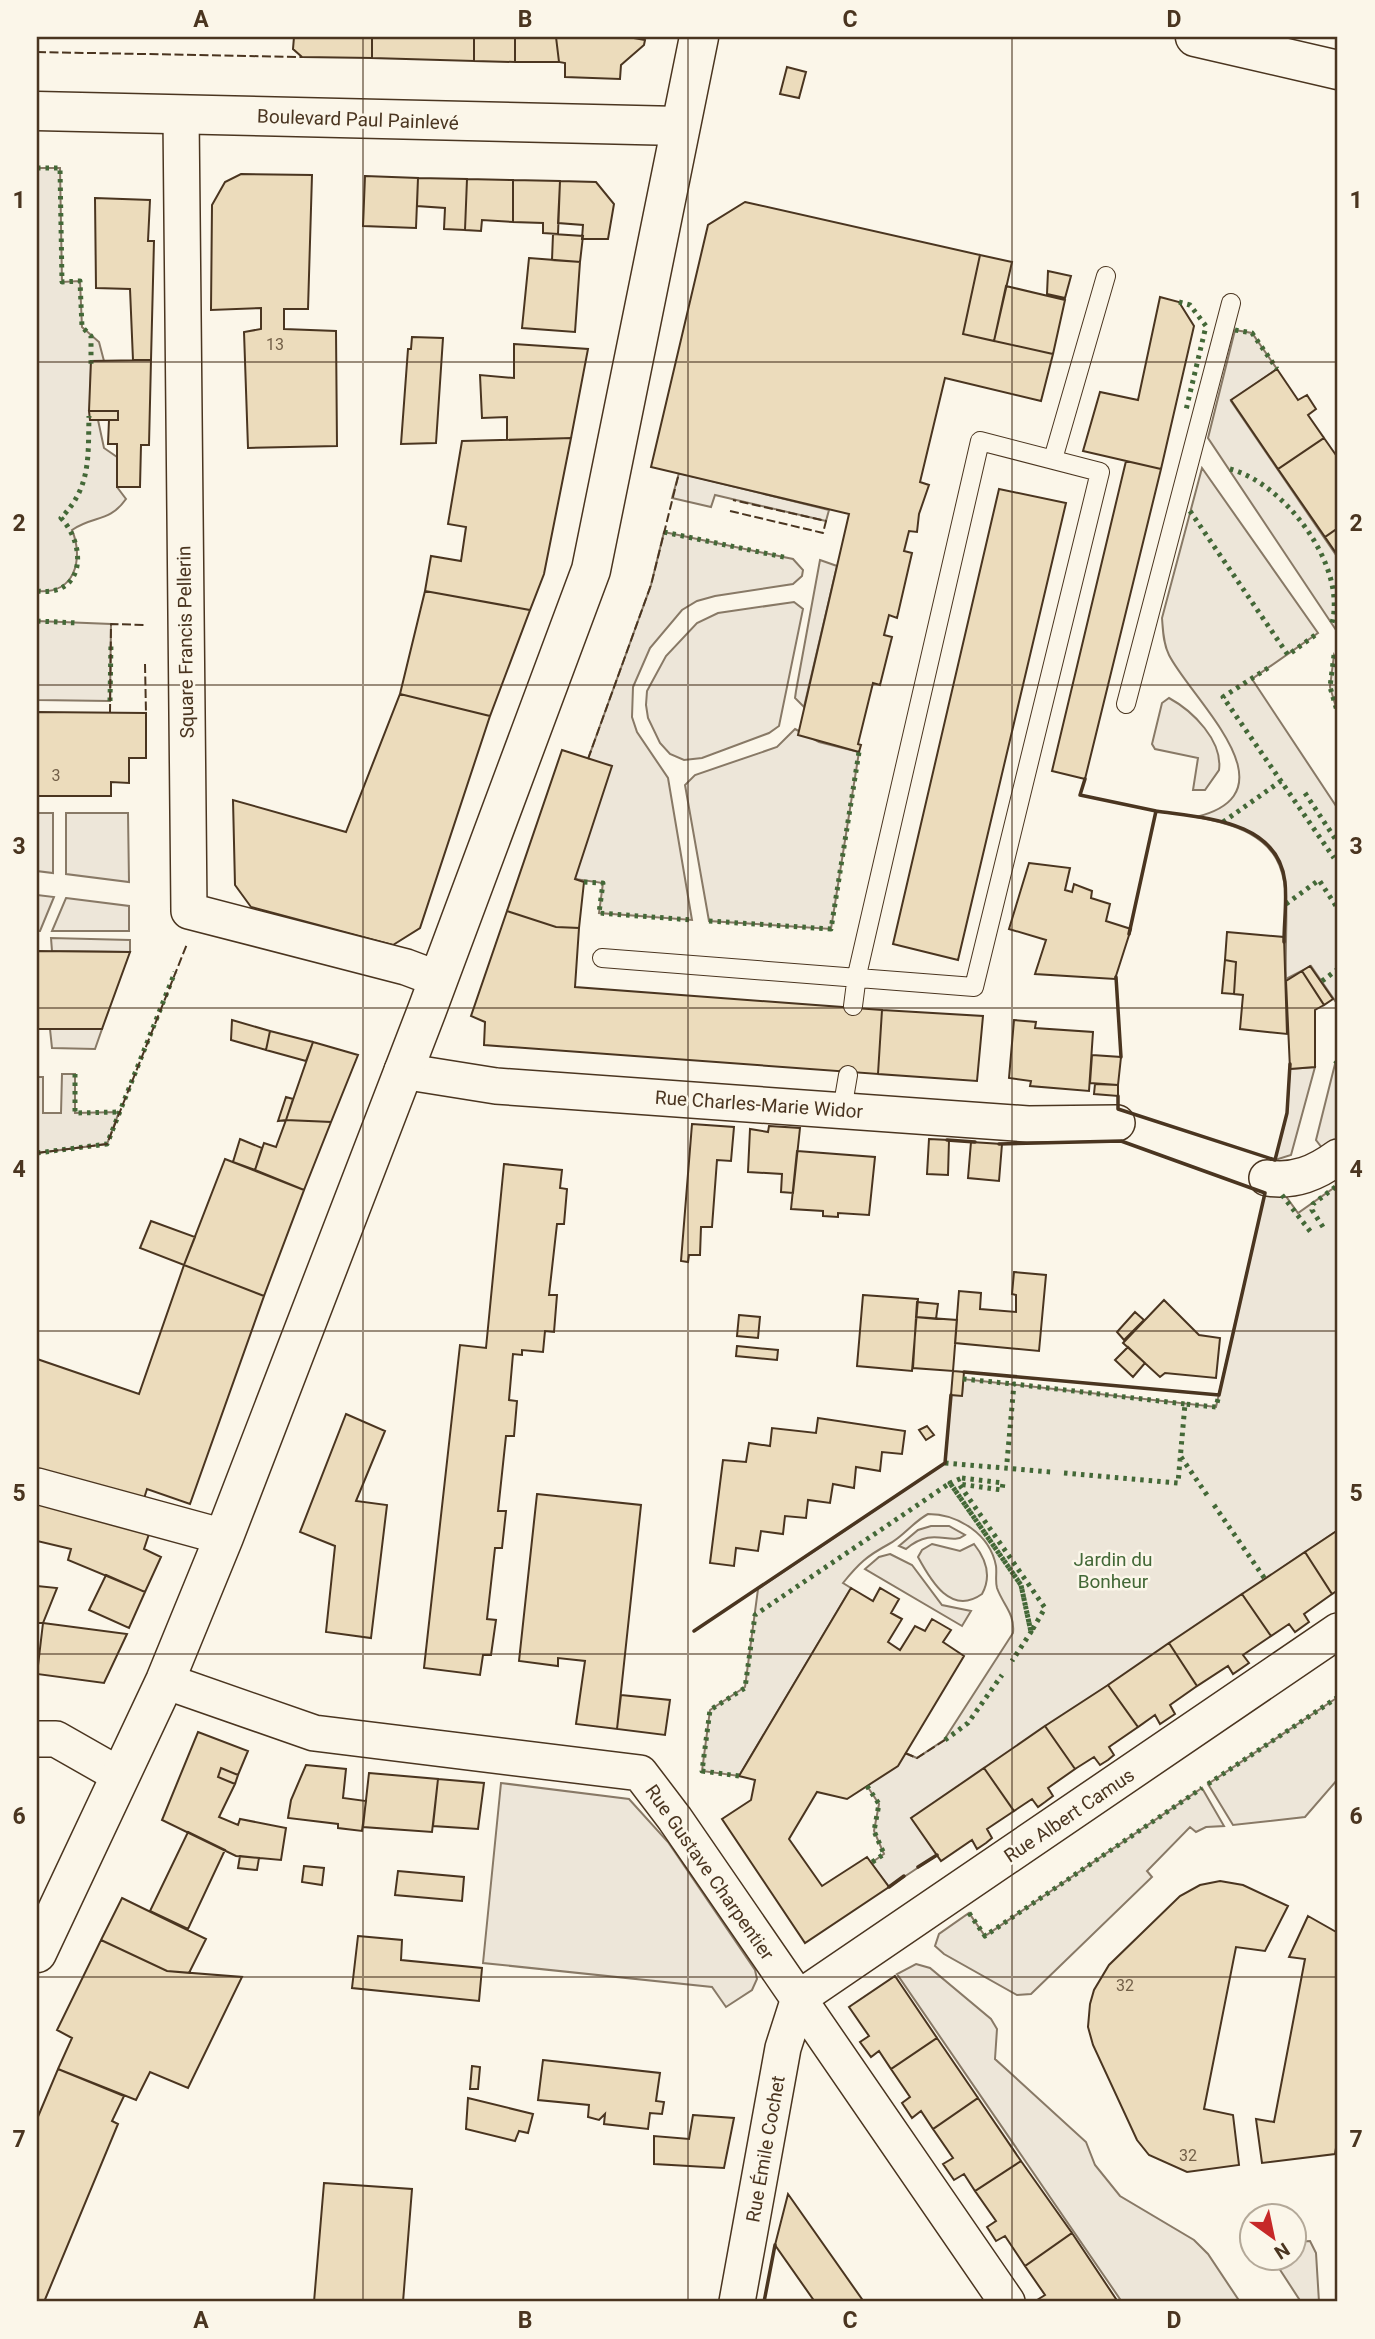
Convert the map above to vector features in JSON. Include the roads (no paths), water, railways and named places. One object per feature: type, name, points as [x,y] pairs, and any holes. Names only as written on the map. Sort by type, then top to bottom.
[{"type":"main road","points":[[37,1953],[165,1681],[224,1537],[591,570],[698,37]]},
{"type":"main road","points":[[1195,37],[1235,41],[1338,70]]},
{"type":"main road","name":"Boulevard Paul Painlevé","points":[[37,111],[679,126]]},
{"type":"street","name":"Square Francis Pellerin","points":[[181,115],[189,911],[406,967],[438,979]]},
{"type":"street","name":"Rue Charles-Marie Widor","points":[[402,1071],[496,1086],[1028,1124],[1117,1123]]},
{"type":"street","points":[[1267,1178],[1286,1181],[1303,1176],[1338,1157]]},
{"type":"street","points":[[37,1486],[224,1537]]},
{"type":"street","name":"Rue Albert Camus","points":[[799,1998],[1338,1631]]},
{"type":"street","name":"Rue Gustave Charpentier","points":[[165,1681],[314,1733],[640,1773],[675,1819],[1007,2302]]},
{"type":"street","points":[[37,1739],[56,1739],[121,1776]]},
{"type":"street","name":"Rue Émile Cochet","points":[[737,2302],[783,2048],[799,1998]]},
{"type":"lane","points":[[1054,459],[1106,276]]},
{"type":"lane","points":[[1126,704],[1231,303]]},
{"type":"lane","points":[[602,958],[857,975],[974,987],[1100,472],[980,441],[857,975],[853,1006]]},
{"type":"lane","points":[[842,1110],[848,1075]]},
{"type":"park label","name":"Jardin du Bonheur","points":[[1113,1570]]}]
